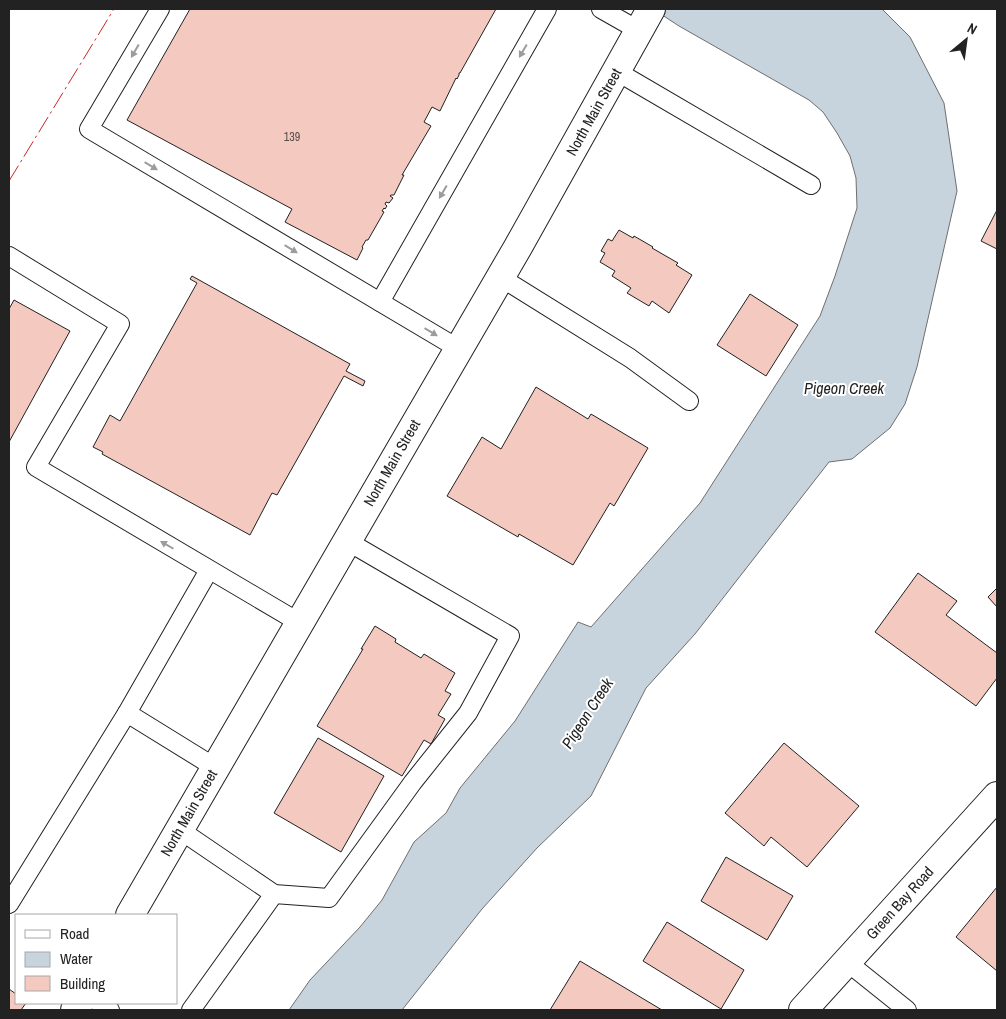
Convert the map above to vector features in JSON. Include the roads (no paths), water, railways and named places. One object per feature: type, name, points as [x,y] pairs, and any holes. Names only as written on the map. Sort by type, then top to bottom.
[{"type":"main road","name":"North Main Street","points":[[131,914],[459,349],[644,20]]},
{"type":"main road","name":"Green Bay Road","points":[[803,1010],[997,796]]},
{"type":"lane","points":[[160,9],[89,129],[459,349]]},
{"type":"lane","points":[[380,302],[547,9]]},
{"type":"lane","points":[[601,9],[644,20]]},
{"type":"lane","points":[[616,71],[811,185]]},
{"type":"lane","points":[[9,256],[120,324],[36,467],[300,623]]},
{"type":"lane","points":[[500,277],[630,358],[689,401]]},
{"type":"lane","points":[[180,830],[274,894],[329,898],[413,782],[468,713],[510,636],[347,541]]},
{"type":"lane","points":[[9,904],[127,713],[210,570]]},
{"type":"lane","points":[[127,713],[216,768]]},
{"type":"lane","points":[[191,1010],[274,894]]},
{"type":"lane","points":[[847,962],[907,1010]]},
{"type":"water","name":"Pigeon Creek","points":[[653,9],[882,9],[910,37],[944,103],[957,191],[917,367],[905,404],[890,428],[852,459],[829,462],[695,634],[646,688],[591,796],[537,848],[482,909],[402,1010],[289,1010],[310,980],[360,927],[382,900],[414,842],[446,813],[460,788],[515,721],[578,622],[591,627],[700,503],[820,316],[835,276],[857,208],[856,178],[850,156],[823,112],[809,100],[679,26]]}]
